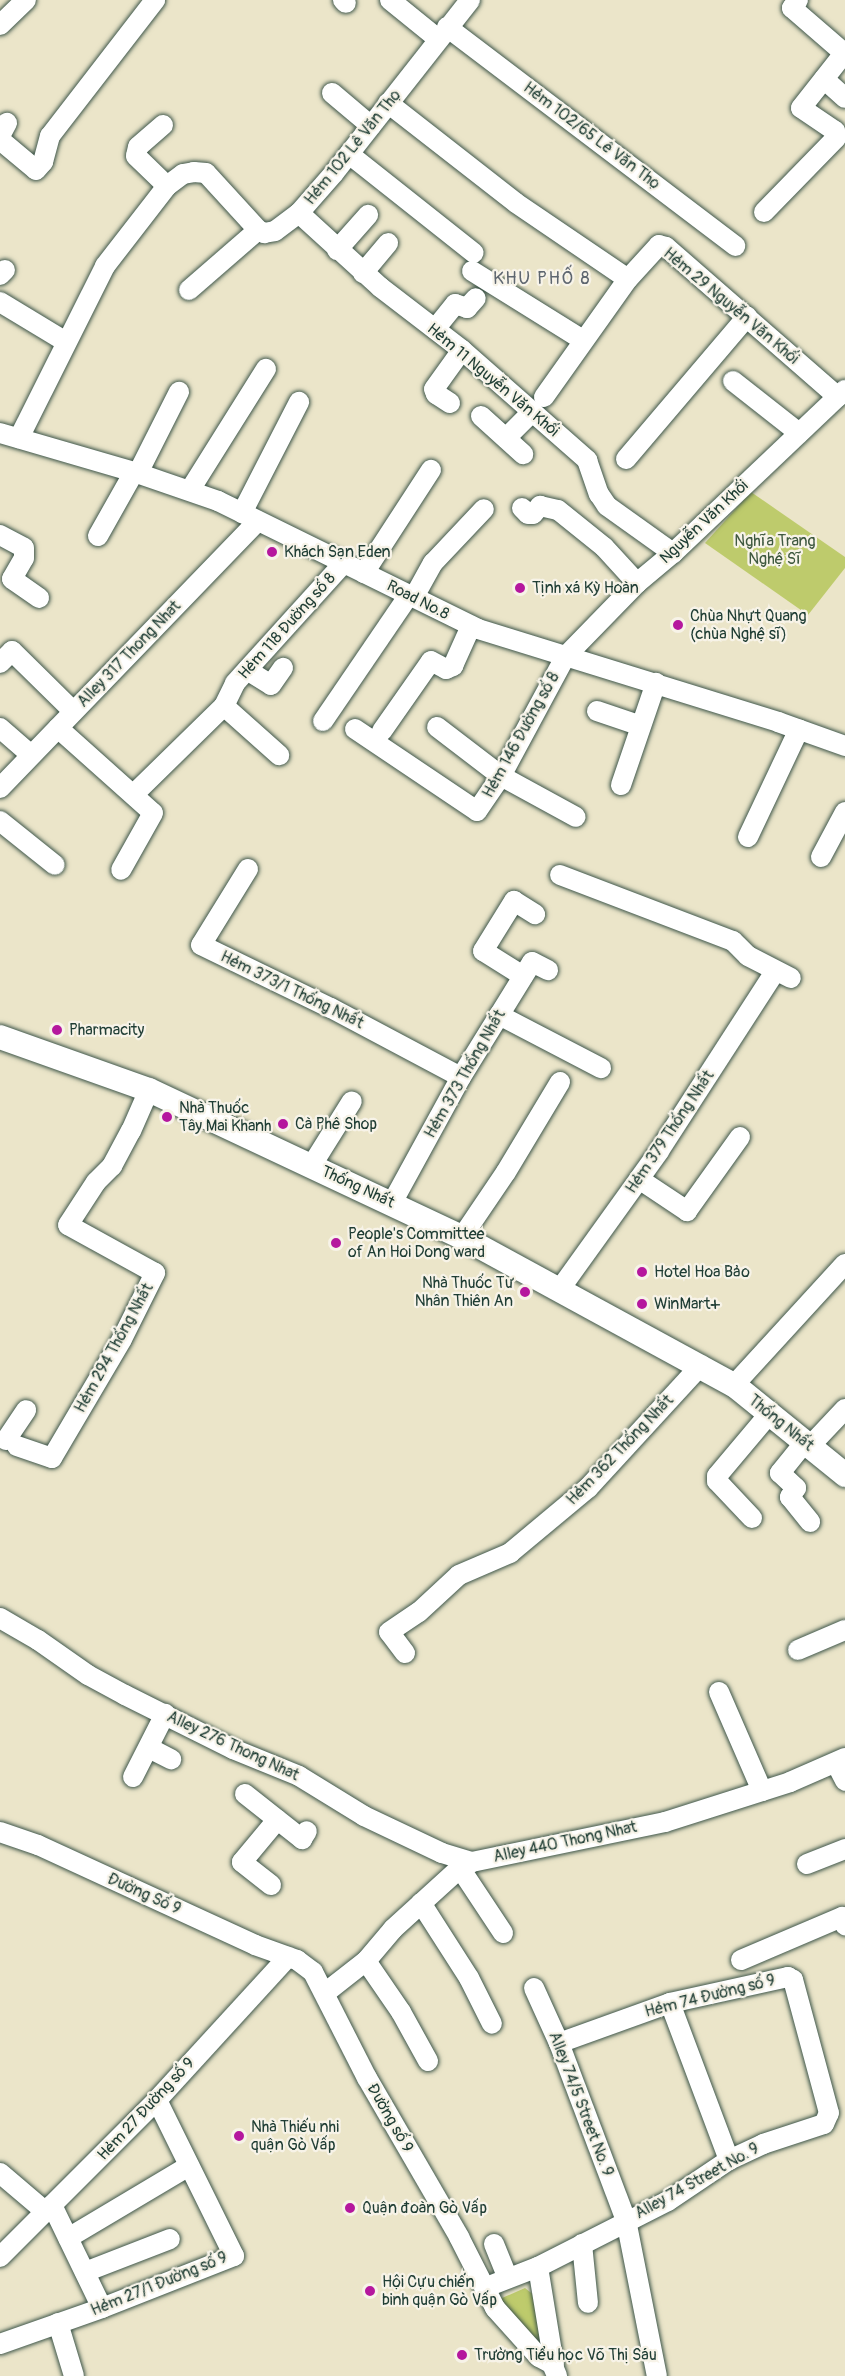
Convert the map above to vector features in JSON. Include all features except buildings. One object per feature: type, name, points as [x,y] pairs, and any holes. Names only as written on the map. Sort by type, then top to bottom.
[{"type":"main road","name":"Thống Nhất","points":[[0,1037],[149,1090],[462,1237],[734,1385],[845,1475]]},
{"type":"street","points":[[0,25],[26,0]]},
{"type":"street","points":[[4,134],[36,170],[43,162],[50,136],[155,0]]},
{"type":"street","name":"Hẻm 102/65 Lê Văn Thọ","points":[[390,0],[443,33],[735,246]]},
{"type":"street","name":"Hẻm 102 Lê Văn Thọ","points":[[258,231],[264,233],[275,231],[299,213],[349,154],[470,0]]},
{"type":"street","points":[[764,213],[836,138],[835,131],[801,108],[844,53],[792,8],[798,0]]},
{"type":"street","points":[[824,80],[845,98]]},
{"type":"street","points":[[332,93],[370,126]]},
{"type":"street","points":[[388,103],[516,203],[628,279]]},
{"type":"street","points":[[163,125],[138,147],[136,156],[167,186]]},
{"type":"street","points":[[349,154],[473,262],[583,340]]},
{"type":"street","points":[[9,435],[66,342],[105,266],[167,186],[183,174],[194,171],[207,173],[258,231],[189,290]]},
{"type":"street","name":"Hẻm 11 Nguyễn Văn Khối","points":[[299,213],[363,273],[462,350],[538,404],[587,460],[599,494],[607,506],[673,553]]},
{"type":"street","points":[[337,250],[368,215]]},
{"type":"street","points":[[363,273],[388,243]]},
{"type":"street","name":"Hẻm 29 Nguyễn Văn Khối","points":[[506,438],[538,404],[628,279],[659,245],[666,247],[747,317],[841,393]]},
{"type":"street","points":[[435,329],[455,304],[467,308],[476,298]]},
{"type":"street","points":[[0,302],[66,342]]},
{"type":"street","points":[[627,459],[747,317]]},
{"type":"street","points":[[450,403],[436,394],[434,389],[462,350]]},
{"type":"street","points":[[190,490],[266,369]]},
{"type":"street","points":[[734,381],[799,433]]},
{"type":"street","points":[[99,536],[179,392]]},
{"type":"street","name":"Nguyễn Văn Khối","points":[[565,657],[637,583],[673,553],[841,393]]},
{"type":"street","name":"Alley 317 Thong Nhat","points":[[0,788],[30,754],[58,728],[250,517],[299,402]]},
{"type":"street","points":[[481,416],[523,454]]},
{"type":"street","name":"Road No.8","points":[[9,435],[190,490],[250,517],[471,626],[565,657],[656,683],[845,746]]},
{"type":"street","points":[[364,573],[431,470]]},
{"type":"street","points":[[522,508],[528,514],[533,514],[540,506],[558,510],[604,547],[637,583]]},
{"type":"street","points":[[323,721],[433,563],[484,509]]},
{"type":"street","points":[[0,535],[24,548],[24,558],[12,579],[39,598]]},
{"type":"street","name":"Hẻm 118 Đường số 8","points":[[134,794],[224,706],[235,682],[344,563]]},
{"type":"street","points":[[382,731],[431,661],[446,669],[453,666],[471,626]]},
{"type":"street","points":[[6,657],[73,711]]},
{"type":"street","name":"Hẻm 146 Đường số 8","points":[[355,729],[475,811],[501,776],[565,657]]},
{"type":"street","points":[[247,670],[271,685],[283,668]]},
{"type":"street","points":[[621,785],[656,683]]},
{"type":"street","points":[[224,706],[279,755]]},
{"type":"street","points":[[597,711],[641,726]]},
{"type":"street","points":[[0,728],[30,754]]},
{"type":"street","points":[[58,728],[153,813],[121,870]]},
{"type":"street","points":[[437,728],[501,776],[576,818]]},
{"type":"street","points":[[748,837],[798,729]]},
{"type":"street","points":[[821,857],[840,835],[845,812]]},
{"type":"street","points":[[0,821],[55,865]]},
{"type":"street","name":"Hẻm 373/1 Thống Nhất","points":[[248,869],[201,945],[331,1008],[461,1077]]},
{"type":"street","name":"Hẻm 379 Thống Nhất","points":[[560,875],[733,941],[748,956],[783,975],[560,1289]]},
{"type":"street","points":[[535,914],[514,901],[483,951],[523,976],[532,962],[548,970]]},
{"type":"street","name":"Hẻm 373 Thống Nhất","points":[[392,1203],[461,1077],[523,976]]},
{"type":"street","points":[[499,1015],[601,1068]]},
{"type":"street","points":[[462,1237],[506,1172],[560,1082]]},
{"type":"street","name":"Hẻm 294 Thống Nhất","points":[[26,1410],[12,1443],[52,1458],[122,1339],[155,1273],[68,1225],[96,1182],[112,1166],[149,1090]]},
{"type":"street","points":[[312,1165],[352,1101]]},
{"type":"street","points":[[639,1179],[687,1211],[740,1137]]},
{"type":"street","points":[[734,1385],[845,1264]]},
{"type":"street","name":"Hẻm 362 Thống Nhất","points":[[405,1653],[389,1632],[419,1612],[459,1575],[510,1553],[588,1488],[701,1365]]},
{"type":"street","points":[[810,1522],[790,1497],[796,1488],[780,1473],[845,1409]]},
{"type":"street","points":[[752,1518],[717,1481],[717,1476],[770,1413]]},
{"type":"street","name":"Alley 276 Thong Nhat","points":[[0,1618],[38,1640],[88,1675],[233,1749],[299,1776],[364,1816],[466,1865]]},
{"type":"street","points":[[798,1650],[845,1630]]},
{"type":"street","points":[[719,1692],[762,1791]]},
{"type":"street","points":[[132,1777],[165,1714]]},
{"type":"street","points":[[149,1748],[171,1760]]},
{"type":"street","points":[[841,1760],[845,1781]]},
{"type":"street","name":"Alley 440 Thong Nhat","points":[[466,1865],[665,1822],[762,1791],[841,1760]]},
{"type":"street","points":[[245,1794],[302,1839],[307,1831]]},
{"type":"street","points":[[271,1885],[242,1862],[277,1820]]},
{"type":"street","name":"Đường Số 9","points":[[0,1832],[38,1845],[288,1957]]},
{"type":"street","points":[[807,1864],[845,1849]]},
{"type":"street","points":[[325,1993],[366,1961],[393,1929],[466,1865],[503,1933]]},
{"type":"street","points":[[421,1903],[469,1978],[492,2024]]},
{"type":"street","points":[[741,1960],[843,1921]]},
{"type":"street","name":"Đường số 9","points":[[288,1957],[297,1960],[313,1972],[367,2078],[459,2237],[495,2308],[539,2357],[555,2371]]},
{"type":"street","name":"Hẻm 27 Đường số 9","points":[[0,2257],[157,2100],[288,1957]]},
{"type":"street","points":[[366,1961],[401,2012],[428,2061]]},
{"type":"street","name":"Alley 74 Street No. 9","points":[[538,2267],[626,2220],[668,2201],[729,2160],[763,2144],[824,2124],[828,2120],[829,2113],[794,1980],[788,1977],[670,2003]]},
{"type":"street","name":"Alley 74/5 Street No. 9","points":[[534,1988],[559,2043],[626,2220],[657,2376]]},
{"type":"street","points":[[670,2003],[729,2160]]},
{"type":"street","name":"Hẻm 74 Đường số 9","points":[[559,2043],[670,2003]]},
{"type":"street","name":"Hẻm 27/1 Đường số 9","points":[[0,2344],[102,2308],[234,2256],[157,2100]]},
{"type":"street","points":[[68,2238],[189,2166]]},
{"type":"street","points":[[0,2173],[49,2209],[68,2238],[102,2308]]},
{"type":"street","points":[[85,2272],[170,2239]]},
{"type":"street","points":[[494,2244],[508,2278]]},
{"type":"street","points":[[582,2244],[588,2302]]},
{"type":"street","points":[[484,2288],[538,2267]]},
{"type":"street","name":"Đường số 9","points":[[538,2267],[555,2371]]},
{"type":"street","points":[[58,2323],[75,2376]]},
{"type":"green space","name":"Nghĩa Trang Nghệ Sĩ","points":[[751,492],[845,557],[845,568],[808,615],[705,543]]},
{"type":"green space","points":[[525,2288],[535,2296],[541,2345],[499,2304],[502,2298]]},
{"type":"place","name":"Khách Sạn Eden","points":[[272,552]]},
{"type":"place","name":"Tịnh xá Kỳ Hoàn","points":[[520,588]]},
{"type":"place","name":"Chùa Nhựt Quang (chùa Nghệ sĩ)","points":[[678,625]]},
{"type":"place","name":"Pharmacity","points":[[57,1030]]},
{"type":"place","name":"Nhà Thuốc Tây Mai Khanh","points":[[167,1117]]},
{"type":"place","name":"Cà Phê Shop","points":[[283,1124]]},
{"type":"place","name":"People's Committee of An Hoi Dong ward","points":[[336,1243]]},
{"type":"place","name":"Hotel Hoa Bảo","points":[[642,1272]]},
{"type":"place","name":"Nhà Thuốc Tư Nhân Thiên An","points":[[525,1292]]},
{"type":"place","name":"WinMart+","points":[[642,1304]]},
{"type":"place","name":"Nhà Thiếu nhi quận Gò Vấp","points":[[239,2136]]},
{"type":"place","name":"Quận đoàn Gò Vấp","points":[[350,2208]]},
{"type":"place","name":"Hội Cựu chiến binh quận Gò Vấp","points":[[370,2291]]},
{"type":"place","name":"Trường Tiểu học Võ Thị Sáu","points":[[462,2355]]},
{"type":"district","name":"KHU PHỐ 8","points":[[542,279]]}]
